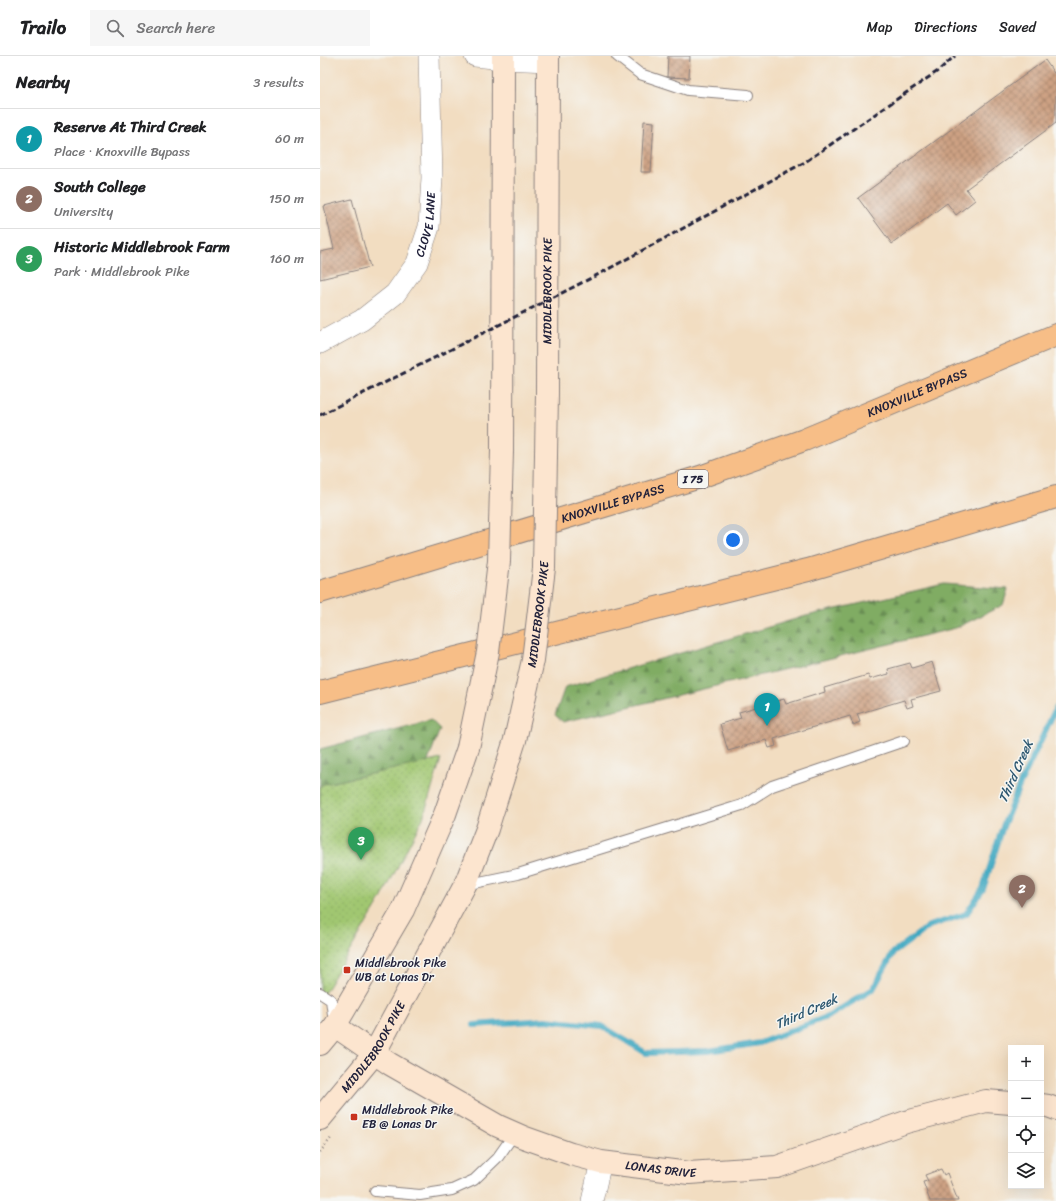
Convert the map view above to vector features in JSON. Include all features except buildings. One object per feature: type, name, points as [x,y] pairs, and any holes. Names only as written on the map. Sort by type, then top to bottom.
[{"type":"highway","name":"KNOXVILLE BYPASS","points":[[320,592],[700,477],[804,440],[1056,335]]},
{"type":"highway","points":[[320,692],[808,570],[1056,497]]},
{"type":"main road","points":[[320,1044],[335,1026],[403,910],[445,814],[468,748],[488,652],[499,561],[502,451],[503,58]]},
{"type":"main road","name":"MIDDLEBROOK PIKE","points":[[320,1119],[374,1054],[438,938],[465,885],[487,829],[515,740],[533,660],[544,568],[548,393],[548,59]]},
{"type":"main road","name":"LONAS DRIVE","points":[[335,1026],[374,1054],[498,1126],[571,1154],[601,1162],[689,1173],[777,1167],[906,1122],[986,1101],[1008,1103]]},
{"type":"main road","points":[[1044,1105],[1056,1109]]},
{"type":"street","name":"CLOVE LANE","points":[[320,343],[362,320],[395,294],[417,263],[430,227],[432,178],[429,56]]},
{"type":"street","points":[[475,56],[548,59]]},
{"type":"street","points":[[592,1201],[601,1162]]},
{"type":"lane","points":[[617,56],[640,74],[688,90],[748,95]]},
{"type":"lane","points":[[465,885],[518,874],[742,805],[772,786],[904,741]]},
{"type":"lane","points":[[320,993],[331,1000],[335,1026]]},
{"type":"lane","points":[[375,1191],[420,1195],[452,1190],[474,1180],[498,1157],[515,1133]]},
{"type":"green space","points":[[944,584],[1008,589],[1003,605],[956,628],[563,722],[555,715],[565,687],[806,616]]},
{"type":"green space","points":[[431,720],[440,729],[424,772],[320,812],[320,749]]},
{"type":"green space","points":[[441,759],[423,818],[380,901],[320,1000],[320,785]]},
{"type":"waterway","name":"Third Creek","points":[[474,1025],[546,1020],[602,1026],[646,1053],[708,1051],[760,1043],[829,1016],[873,989],[893,953],[929,926],[966,914],[983,889],[1002,829],[1020,784],[1056,708]]},
{"type":"railway","points":[[320,415],[601,273],[805,162],[938,71],[955,56]]},
{"type":"place","name":"Reserve At Third Creek","points":[[767,726]]},
{"type":"place","name":"Historic Middlebrook Farm","points":[[361,860]]},
{"type":"place","name":"South College","points":[[1022,908]]},
{"type":"place","name":"Middlebrook Pike WB at Lonas Dr","points":[[347,970]]},
{"type":"place","name":"Middlebrook Pike EB @ Lonas Dr","points":[[354,1117]]}]
